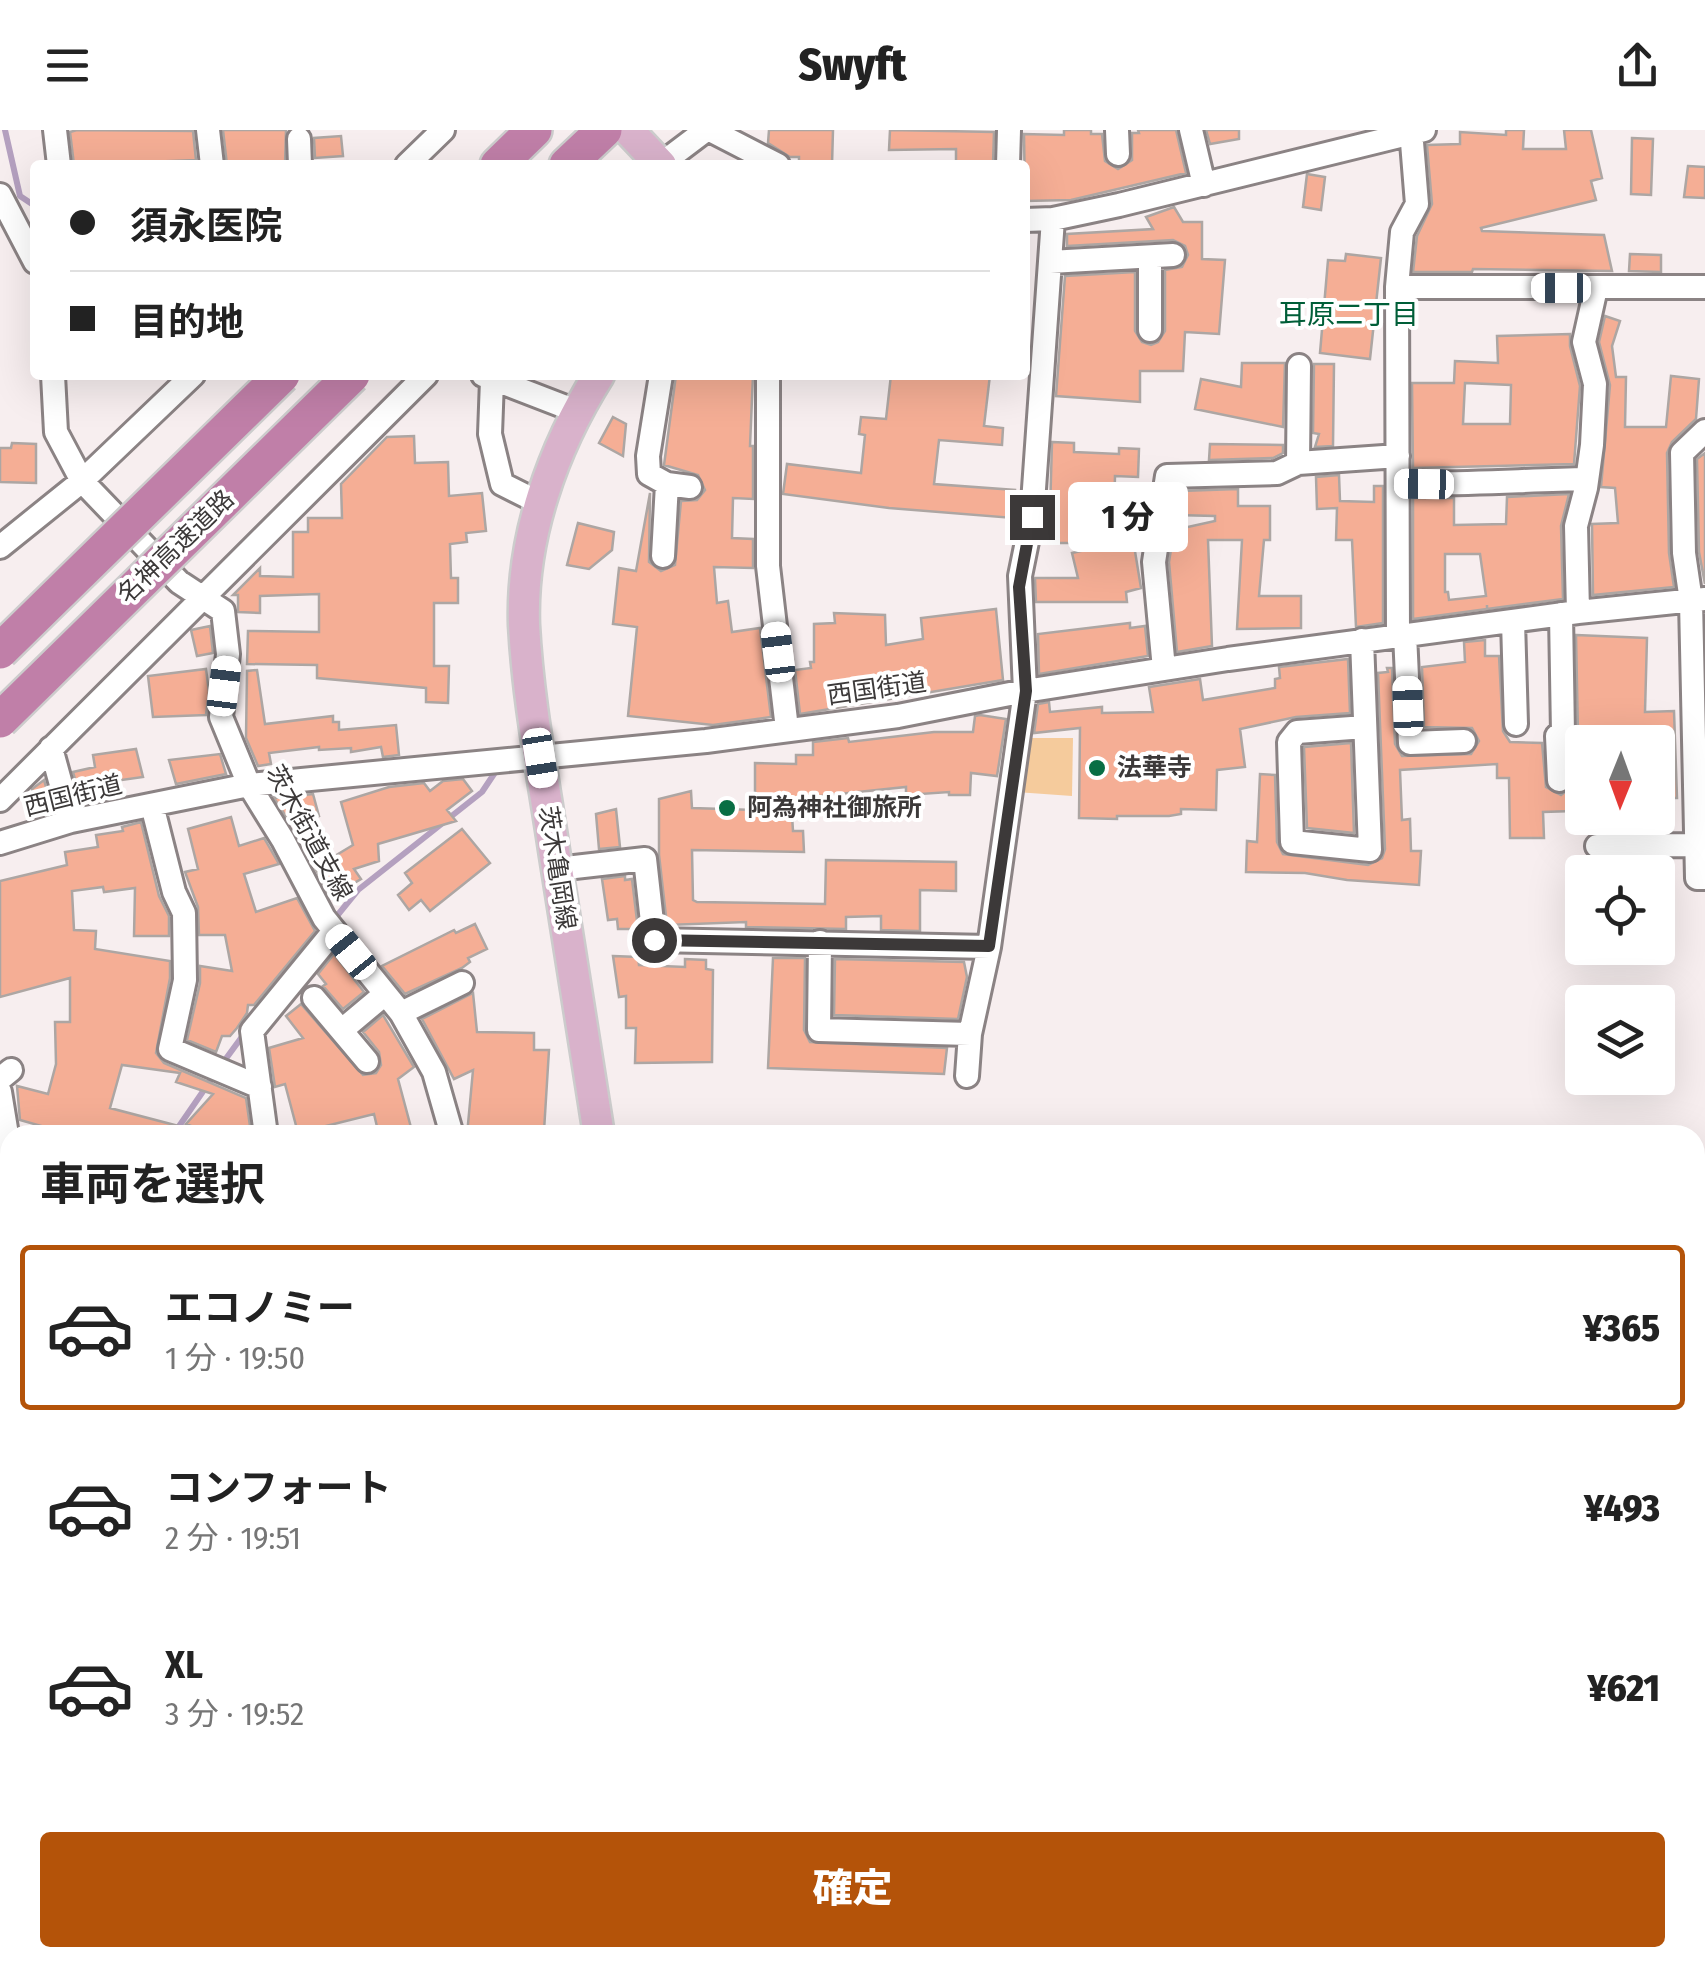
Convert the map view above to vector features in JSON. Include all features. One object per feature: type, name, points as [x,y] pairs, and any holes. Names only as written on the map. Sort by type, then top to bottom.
[{"type":"highway","points":[[503,160],[534,130]]},
{"type":"highway","points":[[573,160],[604,130]]},
{"type":"highway","name":"名神高速道路","points":[[0,651],[277,380]]},
{"type":"highway","name":"名神高速道路","points":[[0,720],[347,380]]},
{"type":"main road","points":[[628,130],[657,160]]},
{"type":"main road","name":"茨木亀岡線","points":[[597,380],[554,458],[540,503],[524,621],[540,758],[597,1125]]},
{"type":"street","points":[[55,130],[58,160]]},
{"type":"street","points":[[208,130],[211,160]]},
{"type":"street","points":[[412,160],[442,130]]},
{"type":"street","points":[[667,160],[708,130],[768,160]]},
{"type":"street","points":[[1008,160],[1009,130]]},
{"type":"street","points":[[1118,130],[1118,154]]},
{"type":"street","points":[[1192,130],[1204,185]]},
{"type":"street","points":[[1030,220],[1053,219],[1204,185],[1416,131],[1417,204],[1402,232],[1397,287],[1402,634],[1410,743],[1464,741]]},
{"type":"street","points":[[299,139],[300,160]]},
{"type":"street","points":[[0,196],[30,253]]},
{"type":"street","points":[[967,1076],[970,1034],[989,946],[1026,691],[1020,576],[1032,517],[1053,219]]},
{"type":"street","points":[[1050,262],[1174,255]]},
{"type":"street","points":[[1150,256],[1150,330]]},
{"type":"street","points":[[1397,287],[1705,287]]},
{"type":"street","points":[[1559,780],[1557,736],[1563,734],[1576,526],[1588,479],[1595,384],[1584,342],[1596,288]]},
{"type":"street","points":[[1298,463],[1299,366]]},
{"type":"street","points":[[53,380],[56,432],[82,481],[179,582],[203,595]]},
{"type":"street","points":[[0,548],[82,481],[188,380]]},
{"type":"street","points":[[0,800],[421,380]]},
{"type":"street","points":[[488,380],[490,434],[502,484],[540,503]]},
{"type":"street","points":[[496,380],[576,412]]},
{"type":"street","points":[[659,380],[649,474],[679,486],[664,556]]},
{"type":"street","points":[[768,380],[768,566],[786,729]]},
{"type":"street","points":[[1705,430],[1682,453],[1684,554],[1698,600],[1697,878],[1705,878]]},
{"type":"street","points":[[1164,670],[1154,562],[1167,476],[1277,472],[1298,463],[1398,456]]},
{"type":"street","points":[[1400,483],[1588,479]]},
{"type":"street","name":"茨木街道支線","points":[[203,595],[222,611],[228,654],[221,717],[249,785],[334,931],[401,1012],[434,1072],[449,1125]]},
{"type":"street","name":"西国街道","points":[[0,843],[71,820],[249,785],[540,758],[898,716],[1026,691],[1402,634],[1698,600]]},
{"type":"street","points":[[1513,620],[1516,724]]},
{"type":"street","points":[[1362,640],[1370,850],[1292,842],[1289,742],[1296,732],[1365,727]]},
{"type":"street","points":[[52,748],[71,820]]},
{"type":"street","points":[[152,805],[174,892],[184,912],[184,980],[170,1050],[260,1087]]},
{"type":"street","points":[[1597,846],[1697,845]]},
{"type":"street","points":[[557,868],[646,859],[654,940],[989,946]]},
{"type":"street","points":[[265,1125],[252,1031],[334,931]]},
{"type":"street","points":[[820,942],[818,1030],[970,1034]]},
{"type":"street","points":[[401,1012],[462,983]]},
{"type":"street","points":[[342,1030],[385,994]]},
{"type":"street","points":[[314,998],[367,1061]]},
{"type":"street","points":[[4,1080],[8,1125]]},
{"type":"street","points":[[833,1967],[894,1967]]},
{"type":"shaded area","points":[[1024,738],[1073,738],[1072,796],[1016,792]]},
{"type":"building","points":[[223,130],[286,130],[285,160],[226,160]]},
{"type":"building","points":[[769,130],[833,130],[832,160],[799,160],[768,143]]},
{"type":"building","points":[[890,130],[994,132],[993,160],[956,160],[956,149],[889,150]]},
{"type":"building","points":[[1064,130],[1102,134],[1105,161],[1118,169],[1132,160],[1132,133],[1176,130],[1186,173],[1071,200],[1030,201],[1030,160],[1024,160],[1024,134],[1064,135]]},
{"type":"building","points":[[1206,130],[1239,130],[1239,139],[1210,144]]},
{"type":"building","points":[[1506,130],[1524,130],[1523,149],[1566,149],[1564,130],[1591,130],[1602,178],[1591,181],[1596,200],[1481,228],[1482,231],[1604,235],[1612,271],[1413,272],[1417,236],[1432,204],[1427,145],[1460,144],[1460,132],[1506,135]]},
{"type":"building","points":[[193,131],[196,160],[73,160],[70,132]]},
{"type":"building","points":[[341,136],[343,156],[315,158],[314,138]]},
{"type":"building","points":[[1632,138],[1653,139],[1651,195],[1631,194]]},
{"type":"building","points":[[1688,166],[1705,167],[1705,198],[1684,197]]},
{"type":"building","points":[[1307,174],[1325,177],[1321,210],[1303,207]]},
{"type":"building","points":[[1174,207],[1183,222],[1202,222],[1202,259],[1225,260],[1219,334],[1185,332],[1183,371],[1140,371],[1140,402],[1056,396],[1065,276],[1135,272],[1135,331],[1142,342],[1151,345],[1165,331],[1165,270],[1182,267],[1188,255],[1185,246],[1173,240],[1067,246],[1067,234],[1153,229],[1146,217]]},
{"type":"building","points":[[1346,254],[1381,258],[1370,359],[1320,353],[1328,260],[1345,261]]},
{"type":"building","points":[[1630,254],[1661,255],[1661,272],[1629,271]]},
{"type":"building","points":[[1605,316],[1620,321],[1612,346],[1616,377],[1626,377],[1625,427],[1666,427],[1671,376],[1699,379],[1696,419],[1672,442],[1667,453],[1669,553],[1674,587],[1593,595],[1592,524],[1618,523],[1615,488],[1601,487],[1610,385],[1599,342]]},
{"type":"building","points":[[1570,334],[1580,386],[1574,464],[1413,468],[1412,383],[1454,383],[1455,361],[1498,363],[1497,336]],"holes":[[[1465,383],[1511,385],[1510,424],[1463,424]]]},
{"type":"building","points":[[1242,363],[1285,363],[1283,427],[1195,409],[1201,379],[1241,387]]},
{"type":"building","points":[[1314,364],[1334,364],[1333,446],[1315,447],[1319,434],[1313,433]]},
{"type":"building","points":[[675,380],[753,380],[753,499],[733,498],[732,538],[753,539],[753,568],[714,567],[717,603],[728,601],[732,632],[760,628],[771,717],[713,725],[628,716],[637,627],[613,624],[619,568],[636,571],[650,493],[649,562],[661,571],[675,565],[681,501],[697,500],[705,490],[698,475],[664,465]]},
{"type":"building","points":[[890,380],[989,380],[984,426],[1003,428],[1002,445],[939,440],[934,484],[1015,490],[1013,518],[783,494],[787,464],[861,473],[865,435],[859,434],[861,417],[886,419]]},
{"type":"building","points":[[613,417],[626,424],[623,456],[599,443]]},
{"type":"building","points":[[414,436],[415,463],[448,462],[449,496],[482,493],[486,531],[466,533],[467,542],[450,544],[451,578],[458,578],[458,603],[434,603],[434,666],[449,666],[448,703],[426,702],[426,688],[317,678],[317,665],[247,664],[248,631],[319,632],[319,594],[260,596],[260,613],[238,612],[238,595],[233,595],[260,568],[260,576],[293,577],[293,532],[308,532],[308,518],[342,518],[341,484],[387,437]]},
{"type":"building","points":[[1052,442],[1074,443],[1074,452],[1119,454],[1119,448],[1139,449],[1138,477],[1115,476],[1114,513],[1081,512],[1082,543],[1054,543],[1054,512],[1050,512]]},
{"type":"building","points":[[12,443],[36,444],[36,483],[0,482],[0,448],[11,448]]},
{"type":"building","points":[[1210,444],[1283,445],[1283,453],[1273,458],[1209,460]]},
{"type":"building","points":[[1705,453],[1705,584],[1699,552],[1697,459]]},
{"type":"building","points":[[1339,475],[1340,501],[1374,502],[1374,486],[1383,486],[1383,623],[1356,627],[1352,540],[1336,540],[1337,508],[1317,509],[1316,477]]},
{"type":"building","points":[[1238,489],[1238,506],[1270,506],[1270,540],[1264,540],[1259,596],[1301,596],[1301,628],[1237,629],[1242,540],[1208,540],[1212,646],[1177,652],[1169,562],[1174,530],[1215,521],[1215,516],[1176,515],[1180,491]]},
{"type":"building","points":[[1569,494],[1561,526],[1563,599],[1413,619],[1413,498],[1454,498],[1454,525],[1506,524],[1507,497]],"holes":[[[1445,554],[1480,554],[1486,596],[1449,600],[1445,592]]]},
{"type":"building","points":[[578,523],[614,532],[612,550],[589,569],[567,565]]},
{"type":"building","points":[[1133,539],[1141,588],[1126,592],[1127,602],[1036,602],[1035,578],[1078,578],[1072,553]]},
{"type":"building","points":[[996,609],[1003,680],[800,714],[795,670],[811,668],[814,624],[835,623],[834,613],[885,615],[886,645],[923,639],[921,618]]},
{"type":"building","points":[[1130,623],[1130,628],[1145,626],[1148,656],[1039,674],[1038,634]]},
{"type":"building","points":[[210,626],[213,653],[197,656],[191,630]]},
{"type":"building","points":[[1576,635],[1647,638],[1645,712],[1674,711],[1674,725],[1578,725]]},
{"type":"building","points":[[1485,640],[1485,656],[1499,656],[1503,731],[1510,742],[1542,743],[1546,787],[1561,795],[1565,792],[1565,811],[1543,812],[1544,838],[1510,838],[1509,778],[1497,778],[1497,764],[1400,770],[1402,820],[1410,819],[1411,851],[1421,851],[1419,885],[1305,873],[1246,872],[1247,841],[1257,842],[1260,774],[1275,775],[1277,842],[1283,854],[1368,865],[1382,858],[1385,849],[1378,673],[1392,668],[1395,744],[1402,756],[1471,754],[1479,741],[1472,728],[1424,727],[1422,667],[1465,662],[1464,642]]},
{"type":"building","points":[[1348,659],[1350,713],[1296,717],[1240,729],[1245,767],[1217,770],[1216,810],[1181,809],[1181,814],[1169,816],[1079,818],[1080,728],[1034,733],[1038,704],[1049,702],[1050,712],[1102,707],[1102,713],[1153,712],[1149,687],[1200,679],[1203,700],[1275,688],[1275,679],[1280,678],[1279,667]]},
{"type":"building","points":[[206,669],[206,715],[153,717],[148,676]]},
{"type":"building","points":[[257,670],[265,724],[333,716],[333,722],[339,722],[339,730],[396,725],[399,755],[383,757],[381,747],[351,752],[351,748],[319,747],[269,753],[271,764],[258,766],[246,738],[247,671]]},
{"type":"building","points":[[975,716],[1006,719],[997,776],[971,773],[970,795],[906,795],[906,787],[791,799],[793,831],[803,831],[804,852],[692,850],[693,900],[697,902],[825,904],[826,860],[956,862],[956,891],[920,890],[920,931],[881,930],[881,916],[846,917],[846,929],[746,927],[746,922],[667,925],[659,855],[659,799],[691,791],[692,808],[755,810],[755,763],[796,764],[796,755],[813,755],[813,742],[973,732]]},
{"type":"building","points":[[1351,743],[1354,833],[1307,828],[1304,747]]},
{"type":"building","points":[[136,749],[143,777],[93,784],[97,800],[82,804],[73,772],[95,767],[93,755]]},
{"type":"building","points":[[220,754],[226,774],[176,784],[169,760]]},
{"type":"building","points":[[463,779],[472,791],[447,810],[456,821],[378,844],[379,861],[354,869],[361,879],[330,897],[315,868],[353,845],[341,802],[389,787],[424,783],[430,791],[443,781]]},
{"type":"building","points":[[44,780],[53,811],[37,815],[32,789]]},
{"type":"building","points":[[313,794],[319,816],[290,823],[274,798]]},
{"type":"building","points":[[616,809],[620,847],[599,849],[596,814]]},
{"type":"building","points":[[231,817],[239,846],[264,838],[279,864],[244,874],[256,912],[297,898],[315,931],[254,1005],[248,1005],[247,1013],[230,1036],[222,1036],[216,1052],[187,1040],[200,966],[232,971],[225,935],[199,935],[198,907],[185,872],[198,869],[188,829]]},
{"type":"building","points":[[141,822],[159,896],[169,916],[169,936],[134,936],[135,888],[72,891],[74,930],[96,931],[95,949],[170,961],[156,1053],[164,1063],[246,1098],[250,1125],[186,1124],[213,1094],[176,1082],[180,1073],[122,1065],[110,1108],[175,1125],[38,1125],[20,1120],[17,1086],[48,1094],[56,1064],[55,1022],[70,1022],[70,978],[0,997],[0,881],[67,865],[65,852],[98,847],[96,835],[123,831],[122,827]]},
{"type":"building","points":[[462,829],[490,863],[430,911],[421,900],[409,910],[398,895],[412,883],[405,873]]},
{"type":"building","points":[[625,876],[625,880],[632,879],[638,929],[618,929],[617,919],[608,920],[602,879]]},
{"type":"building","points":[[475,924],[487,949],[468,958],[470,962],[462,968],[405,994],[382,966],[454,930],[456,933]]},
{"type":"building","points":[[334,954],[364,992],[343,1009],[318,974]]},
{"type":"building","points":[[613,956],[638,957],[639,965],[685,967],[685,959],[706,960],[706,969],[713,970],[712,1062],[635,1063],[636,1028],[626,1028],[626,996],[619,997]]},
{"type":"building","points":[[773,958],[805,958],[804,1030],[810,1042],[947,1048],[944,1074],[768,1068]]},
{"type":"building","points":[[835,959],[964,962],[967,977],[958,1019],[834,1015]]},
{"type":"building","points":[[473,993],[477,1032],[534,1033],[534,1050],[549,1050],[544,1125],[468,1125],[473,1070],[454,1079],[422,1019]]},
{"type":"building","points":[[301,1004],[363,1075],[376,1073],[381,1065],[379,1052],[363,1032],[383,1015],[414,1067],[398,1079],[410,1125],[377,1125],[374,1114],[330,1125],[296,1125],[285,1084],[275,1087],[269,1048],[303,1038],[286,1016]]},
{"type":"waterway","points":[[5,130],[20,196],[30,203]]},
{"type":"waterway","points":[[332,922],[358,890],[482,792],[496,771]]},
{"type":"waterway","points":[[222,1064],[244,1034]]},
{"type":"waterway","points":[[180,1125],[215,1074]]},
{"type":"place","name":"法華寺","points":[[1097,768]]},
{"type":"place","name":"阿為神社御旅所","points":[[727,808]]},
{"type":"district","name":"耳原二丁目","points":[[1349,314]]},
{"type":"route","points":[[654,940],[989,946],[1026,691],[1019,587],[1032,517]]}]
